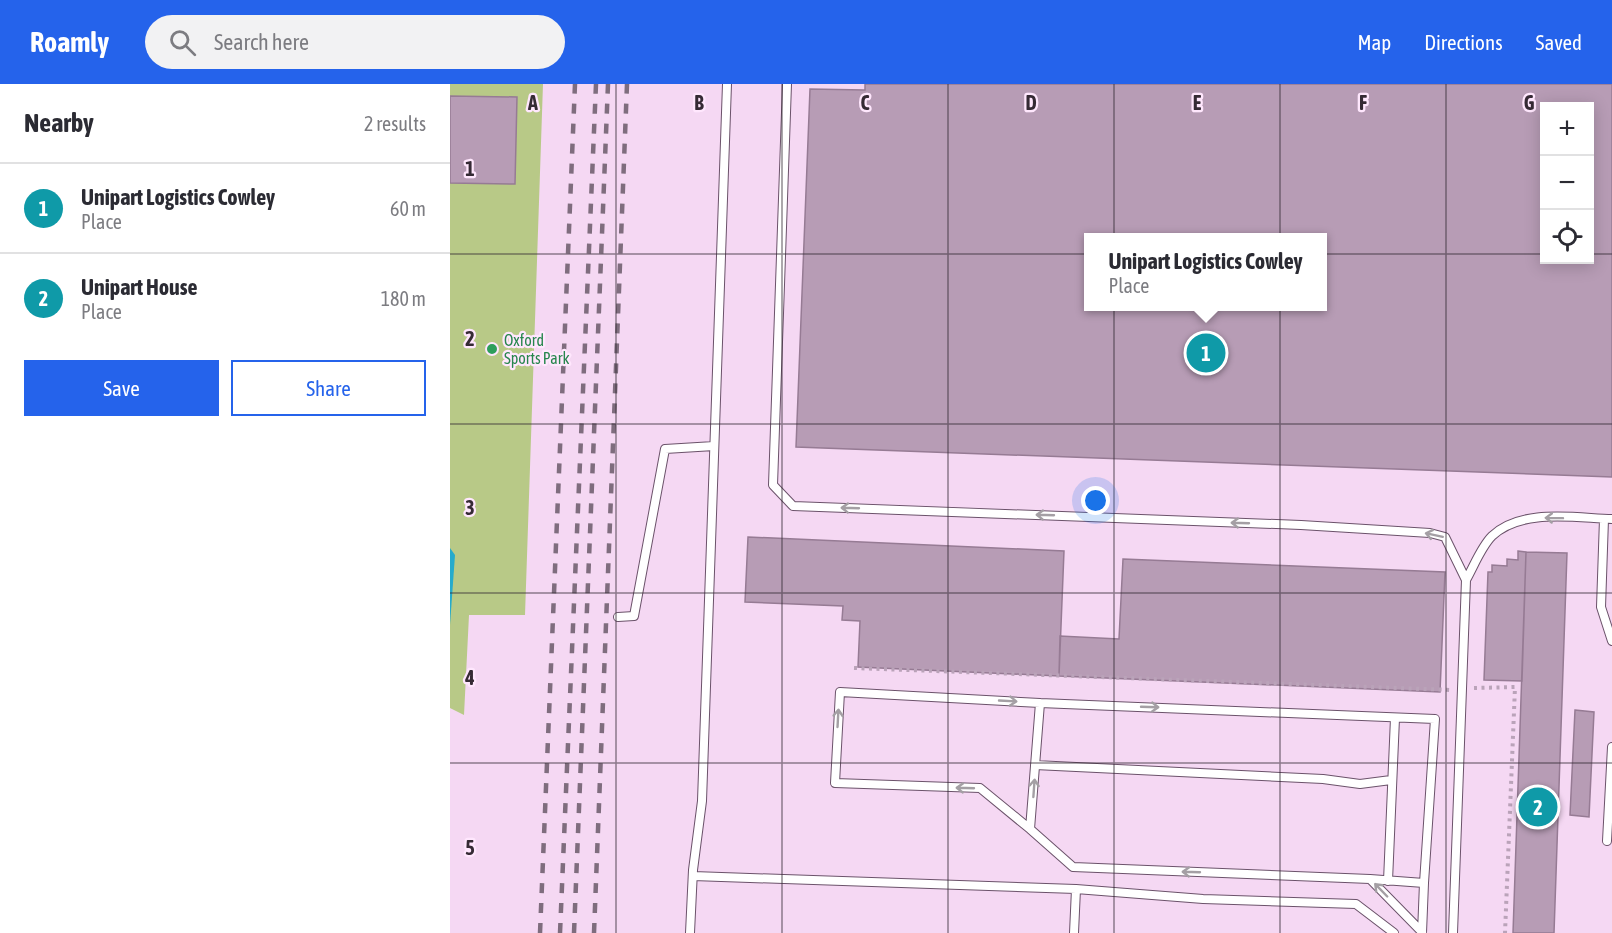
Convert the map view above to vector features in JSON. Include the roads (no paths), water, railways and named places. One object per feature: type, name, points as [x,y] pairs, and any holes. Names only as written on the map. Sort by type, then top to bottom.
[{"type":"lane","points":[[690,933],[693,876],[702,801],[727,84]]},
{"type":"lane","points":[[787,84],[773,485],[793,506],[1289,524],[1430,533],[1445,537],[1466,580]]},
{"type":"lane","points":[[618,617],[634,616],[665,449],[714,446]]},
{"type":"lane","points":[[1453,933],[1466,580],[1490,538],[1508,523],[1539,518],[1608,519],[1600,607],[1612,641]]},
{"type":"lane","points":[[1422,933],[1435,719],[1040,703],[840,692],[836,783],[980,788],[1073,867],[1424,883]]},
{"type":"lane","points":[[1030,829],[1040,703]]},
{"type":"lane","points":[[1388,880],[1395,718]]},
{"type":"lane","points":[[1607,841],[1612,747]]},
{"type":"lane","points":[[1035,765],[1323,779],[1360,784],[1391,780]]},
{"type":"lane","points":[[693,876],[1076,888],[1203,899],[1356,904],[1394,933]]},
{"type":"lane","points":[[1370,879],[1422,933]]},
{"type":"lane","points":[[1074,933],[1076,888]]},
{"type":"water","points":[[450,548],[455,555],[450,625]]},
{"type":"railway","points":[[540,933],[575,84]]},
{"type":"railway","points":[[560,933],[596,84]]},
{"type":"railway","points":[[574,933],[608,84]]},
{"type":"railway","points":[[594,933],[627,84]]},
{"type":"place","name":"Oxford Sports Park","points":[[492,349]]},
{"type":"place","name":"Unipart Logistics Cowley","points":[[1206,353]]},
{"type":"place","name":"Unipart House","points":[[1538,807]]}]
